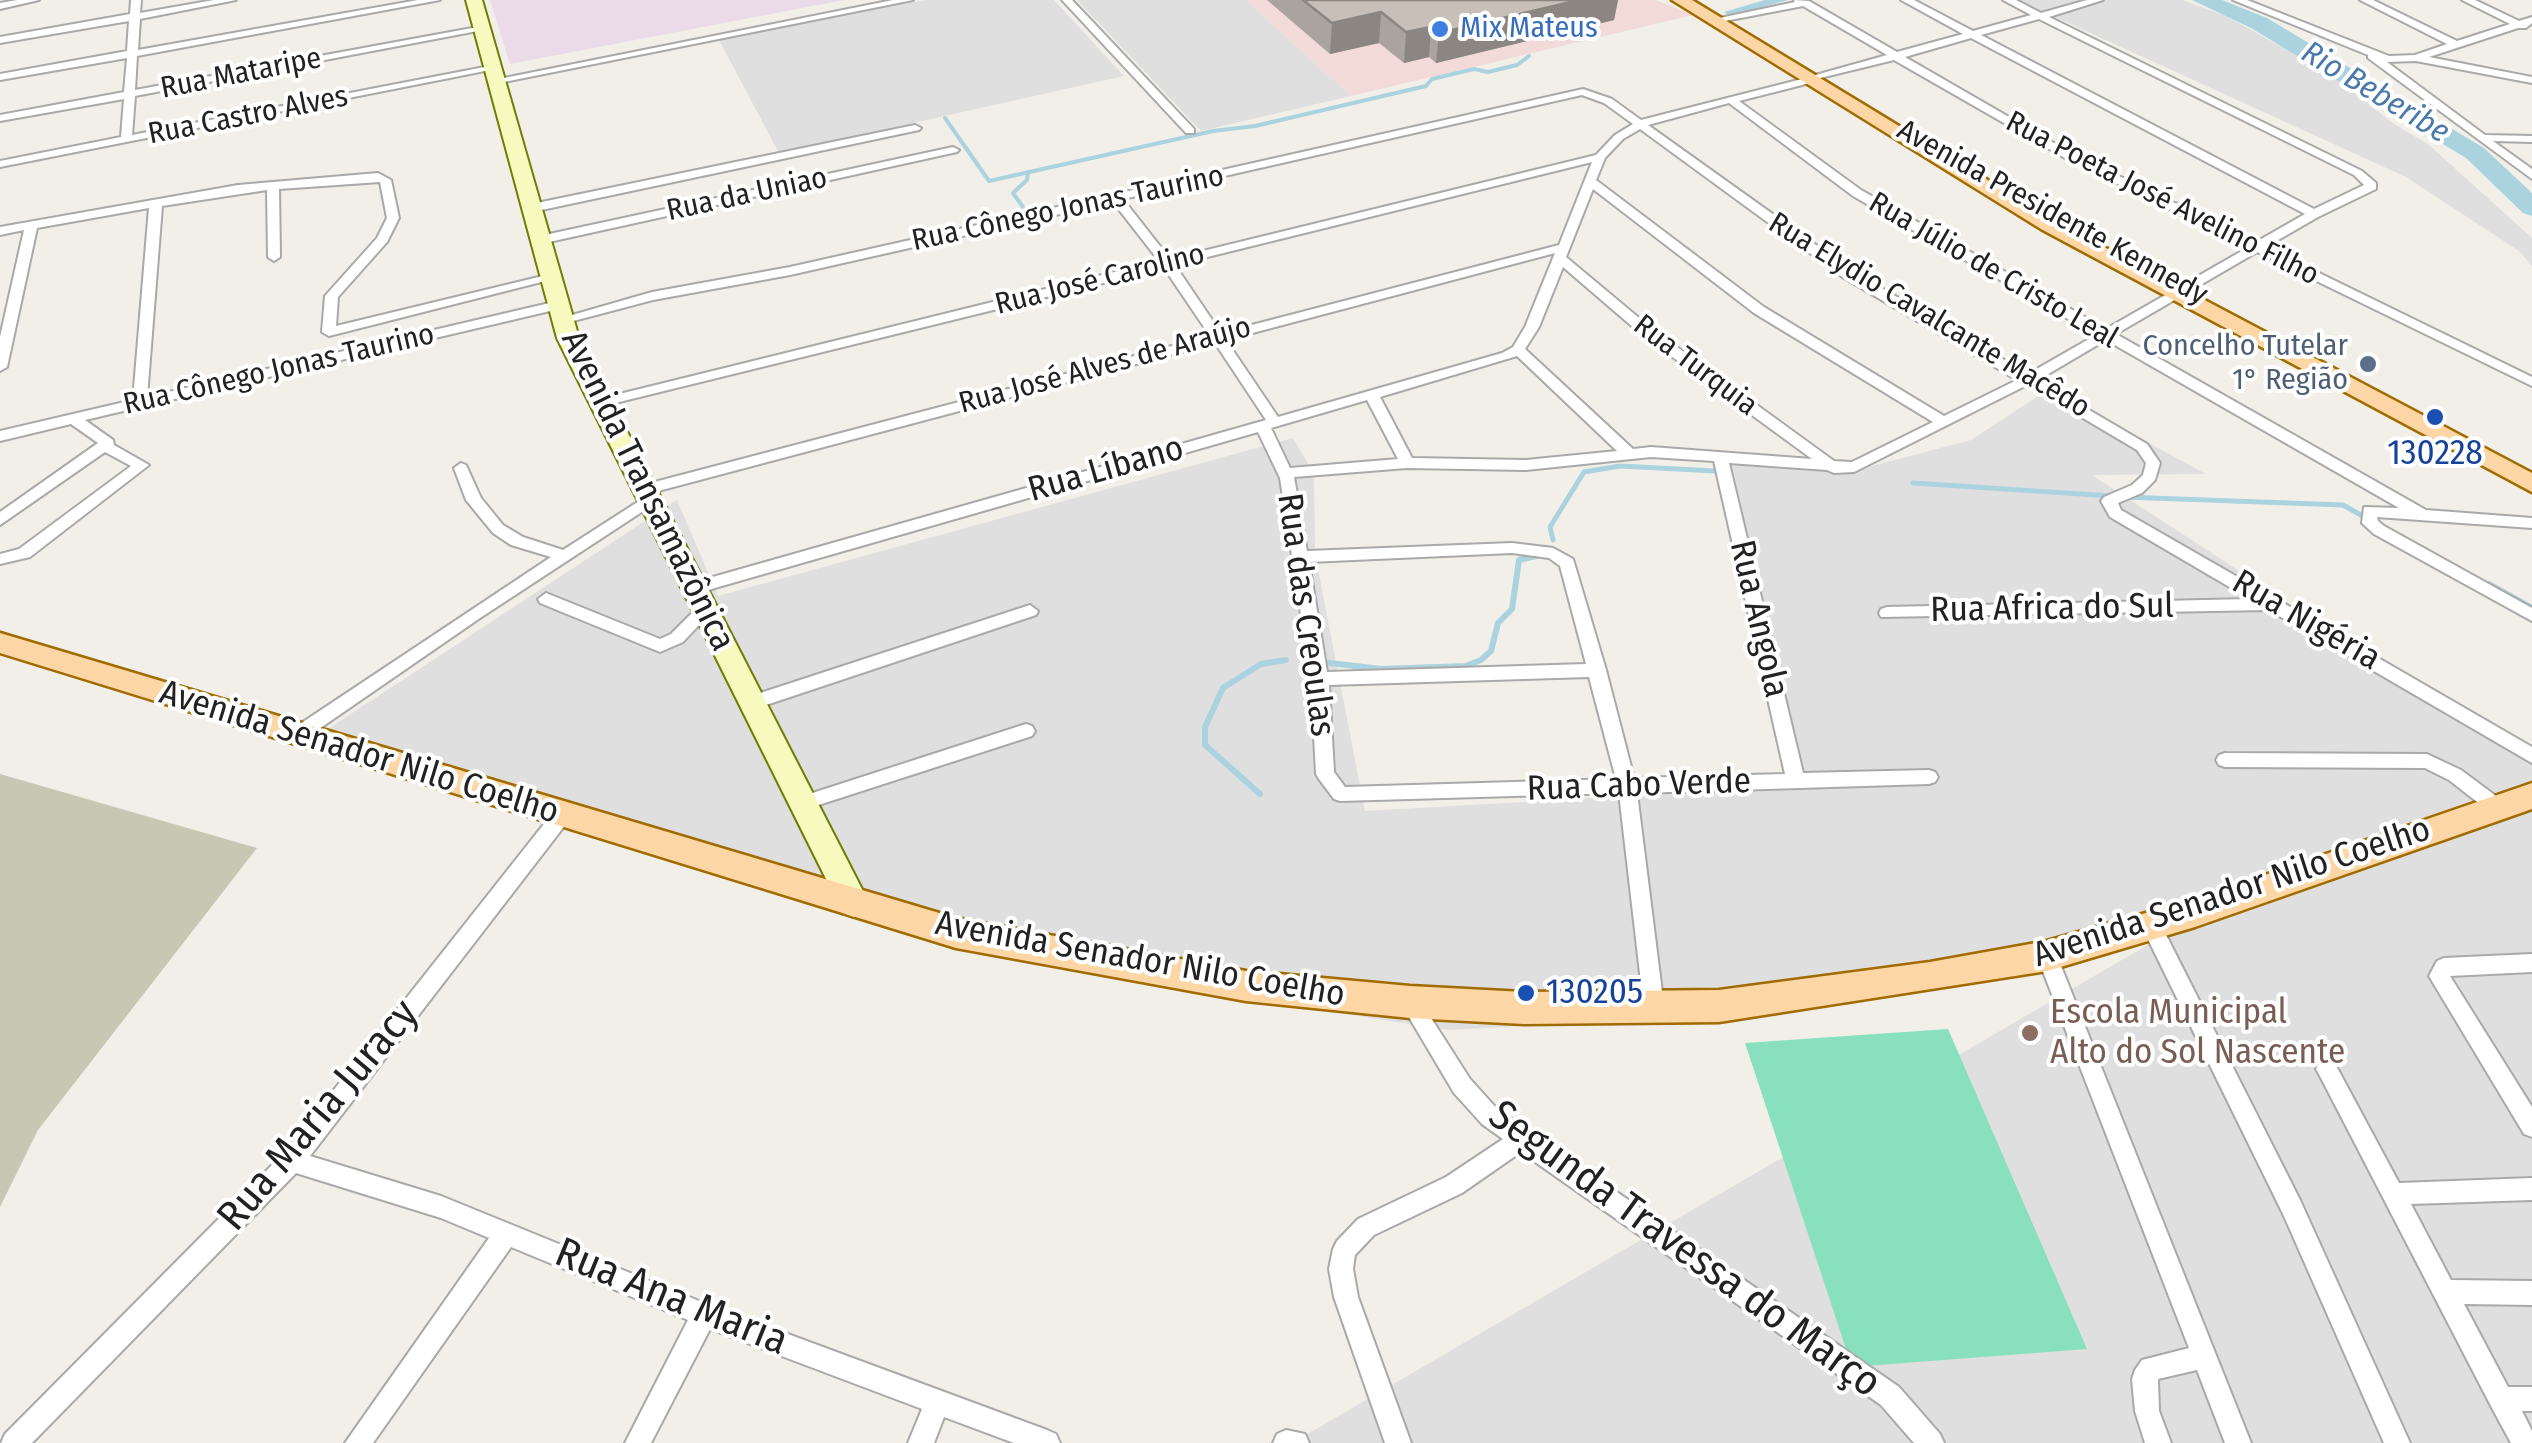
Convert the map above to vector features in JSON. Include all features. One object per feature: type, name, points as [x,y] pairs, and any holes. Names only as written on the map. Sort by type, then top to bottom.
[{"type":"main road","name":"Avenida Presidente Kennedy","points":[[1680,0],[2048,225],[2469,442],[2532,484]]},
{"type":"main road","name":"Avenida Presidente Kennedy","points":[[1696,0],[1811,79]]},
{"type":"main road","name":"Avenida Presidente Kennedy","points":[[2181,292],[2300,362],[2532,471]]},
{"type":"main road","name":"Avenida Presidente Kennedy","points":[[2469,442],[2532,462]]},
{"type":"main road","name":"Avenida Senador Nilo Coelho","points":[[0,643],[972,937],[1192,977],[1410,1002],[1654,1008],[1769,1001],[2047,956],[2152,927],[2532,796]]},
{"type":"street","points":[[0,6],[34,0]]},
{"type":"street","points":[[126,140],[136,0]]},
{"type":"street","points":[[0,40],[231,0]]},
{"type":"street","points":[[0,77],[434,0]]},
{"type":"street","name":"Avenida Transamazônica","points":[[474,0],[560,313],[600,402],[854,904]]},
{"type":"street","points":[[603,56],[866,0]]},
{"type":"street","points":[[603,56],[908,0]]},
{"type":"street","points":[[1067,0],[1190,131]]},
{"type":"street","points":[[1906,0],[2314,214]]},
{"type":"street","points":[[1286,472],[1407,463],[1526,465],[1628,453],[1834,468],[1870,463],[2107,336],[2314,214],[2373,184],[2008,0]]},
{"type":"street","points":[[1628,453],[1518,350],[1600,158],[1638,124],[2098,0]]},
{"type":"street","points":[[2238,0],[2370,55],[2532,175]]},
{"type":"street","points":[[2365,0],[2454,44]]},
{"type":"street","points":[[2467,0],[2532,29]]},
{"type":"street","points":[[1725,18],[1802,2]]},
{"type":"street","name":"Rua Poeta José Avelino Filho","points":[[1802,2],[2069,156],[2532,382]]},
{"type":"street","points":[[2416,58],[2532,20]]},
{"type":"street","name":"Rua Mataripe","points":[[0,118],[483,29]]},
{"type":"street","points":[[2370,55],[2416,58],[2532,80]]},
{"type":"street","name":"Rua Castro Alves","points":[[0,164],[603,56]]},
{"type":"street","name":"Rua Elydio Cavalcante Macêdo","points":[[1574,92],[1602,98],[1846,273],[2142,446],[2151,456],[2153,469],[2137,489]]},
{"type":"street","name":"Rua Cônego Jonas Taurino","points":[[0,436],[140,402],[560,313],[790,271],[1574,92]]},
{"type":"street","name":"Rua Júlio de Cristo Leal","points":[[1730,99],[1857,194],[2422,515]]},
{"type":"street","points":[[532,208],[915,128]]},
{"type":"street","points":[[2489,137],[2532,140]]},
{"type":"street","name":"Rua da Uniao","points":[[540,240],[953,150]]},
{"type":"street","name":"Rua José Carolino","points":[[600,402],[1600,158]]},
{"type":"street","name":"Rua Cônego Jonas Taurino","points":[[274,185],[385,180],[393,218],[389,228],[332,296],[328,332],[342,332],[551,278]]},
{"type":"street","points":[[1591,182],[1759,310],[1945,423]]},
{"type":"street","points":[[0,231],[274,185],[274,257]]},
{"type":"street","name":"Rua das Creoulas","points":[[1116,198],[1168,263],[1269,424],[1286,472],[1302,556],[1320,679],[1325,774],[1335,790],[1349,797]]},
{"type":"street","points":[[140,402],[156,202]]},
{"type":"street","points":[[0,367],[32,224]]},
{"type":"street","name":"Rua José Alves de Araújo","points":[[297,735],[650,495],[1216,336],[1562,252]]},
{"type":"street","name":"Rua Turquia","points":[[1562,252],[1658,341],[1834,468]]},
{"type":"street","name":"Rua Líbano","points":[[699,599],[1269,424],[1491,362],[1518,350]]},
{"type":"street","points":[[1371,394],[1407,463]]},
{"type":"street","points":[[0,520],[104,446],[106,439],[72,418]]},
{"type":"street","points":[[0,560],[24,554],[142,464],[104,446]]},
{"type":"street","name":"Rua Angola","points":[[1720,458],[1794,780]]},
{"type":"street","points":[[462,468],[474,500],[498,528],[517,541],[563,555]]},
{"type":"street","name":"Rua Nigéria","points":[[2137,489],[2109,501],[2115,512],[2532,756]]},
{"type":"street","points":[[2532,523],[2422,515],[2370,517],[2532,615]]},
{"type":"street","points":[[1302,556],[1512,548],[1561,556],[1573,575],[1628,786],[1654,1008]]},
{"type":"street","points":[[546,599],[660,646],[677,638],[699,599]]},
{"type":"street","name":"Rua Africa do Sul","points":[[1887,612],[2278,604]]},
{"type":"street","points":[[751,702],[1030,611]]},
{"type":"street","points":[[1320,679],[1598,670]]},
{"type":"street","points":[[803,803],[1026,731]]},
{"type":"street","points":[[2225,760],[2427,761],[2454,775],[2497,807]]},
{"type":"street","name":"Rua Cabo Verde","points":[[1349,797],[1928,777]]},
{"type":"street","name":"Rua Maria Juracy","points":[[14,1443],[292,1161],[562,815]]},
{"type":"street","points":[[2152,927],[2292,1208],[2397,1443]]},
{"type":"street","points":[[2047,956],[2238,1443]]},
{"type":"street","points":[[2532,963],[2444,967],[2439,976],[2532,1128]]},
{"type":"street","name":"Segunda Travessa do Março","points":[[1410,1002],[1462,1086],[1490,1116],[1890,1396],[1931,1443]]},
{"type":"street","points":[[2327,1070],[2524,1443]]},
{"type":"street","points":[[1398,1443],[1346,1297],[1341,1270],[1345,1250],[1366,1228],[1454,1185],[1521,1139]]},
{"type":"street","name":"Rua Ana Maria","points":[[292,1161],[507,1233],[704,1315],[1046,1443]]},
{"type":"street","points":[[2393,1194],[2532,1189]]},
{"type":"street","points":[[358,1443],[507,1233]]},
{"type":"street","points":[[2444,1292],[2532,1293]]},
{"type":"street","points":[[638,1443],[704,1315]]},
{"type":"street","points":[[2158,1443],[2147,1412],[2144,1379],[2151,1370],[2202,1357]]},
{"type":"street","points":[[2501,1399],[2532,1399]]},
{"type":"street","points":[[921,1443],[937,1403]]},
{"type":"street","points":[[1286,1443],[1296,1443]]},
{"type":"shaded area","points":[[490,0],[844,0],[510,64]]},
{"type":"shaded area","points":[[925,0],[1054,0],[1124,76],[779,153],[719,40]]},
{"type":"shaded area","points":[[1077,0],[1246,0],[1351,96],[1201,131]]},
{"type":"shaded area","points":[[1246,0],[1656,0],[1693,15],[1351,96]]},
{"type":"shaded area","points":[[2018,0],[2182,0],[2226,16],[2334,76],[2391,122],[2429,145],[2532,238],[2532,266],[2519,251],[2406,177]]},
{"type":"shaded area","points":[[2049,389],[2206,474],[2092,475],[2307,615],[2532,749],[2532,1443],[1292,1443],[2175,929],[1902,996],[1693,1017],[1448,1030],[1208,993],[308,742],[677,500],[718,596],[1293,438],[1314,474],[1315,554],[1365,811],[1805,786],[1731,461],[1864,468],[1971,440]]},
{"type":"shaded area","points":[[0,774],[257,848],[38,1130],[0,1207]]},
{"type":"green space","points":[[1948,1029],[2087,1349],[1852,1367],[1745,1043]]},
{"type":"building","points":[[1303,0],[1579,0],[1439,33],[1431,27],[1406,32],[1381,12],[1332,23]]},
{"type":"waterway","points":[[1730,12],[1782,0]]},
{"type":"waterway","name":"Rio Beberibe","points":[[2203,0],[2259,23],[2475,153],[2493,166],[2532,208]]},
{"type":"waterway","points":[[1028,172],[1213,131],[1255,126],[1426,86],[1432,79],[1474,69],[1488,72],[1517,65],[1529,56]]},
{"type":"waterway","points":[[945,118],[989,181],[1028,172]]},
{"type":"waterway","points":[[1023,207],[1013,193],[1027,180],[1028,172]]},
{"type":"waterway","points":[[1553,540],[1550,527],[1584,472],[1620,466],[1715,471]]},
{"type":"waterway","points":[[1913,483],[2112,496]]},
{"type":"waterway","points":[[2124,497],[2343,505],[2368,519]]},
{"type":"waterway","points":[[1321,662],[1381,669],[1466,666],[1481,660],[1491,651],[1498,623],[1512,609],[1519,560],[1540,555],[1530,557]]},
{"type":"waterway","points":[[2489,584],[2532,608]]},
{"type":"waterway","points":[[1260,794],[1205,745],[1205,727],[1223,688],[1261,664],[1286,660]]},
{"type":"place","name":"Mix Mateus","points":[[1440,29]]},
{"type":"place","name":"Concelho Tutelar 1° Região","points":[[2368,364]]},
{"type":"place","name":"130228","points":[[2435,417]]},
{"type":"place","name":"130205","points":[[1526,993]]},
{"type":"place","name":"Escola Municipal Alto do Sol Nascente","points":[[2030,1033]]}]
